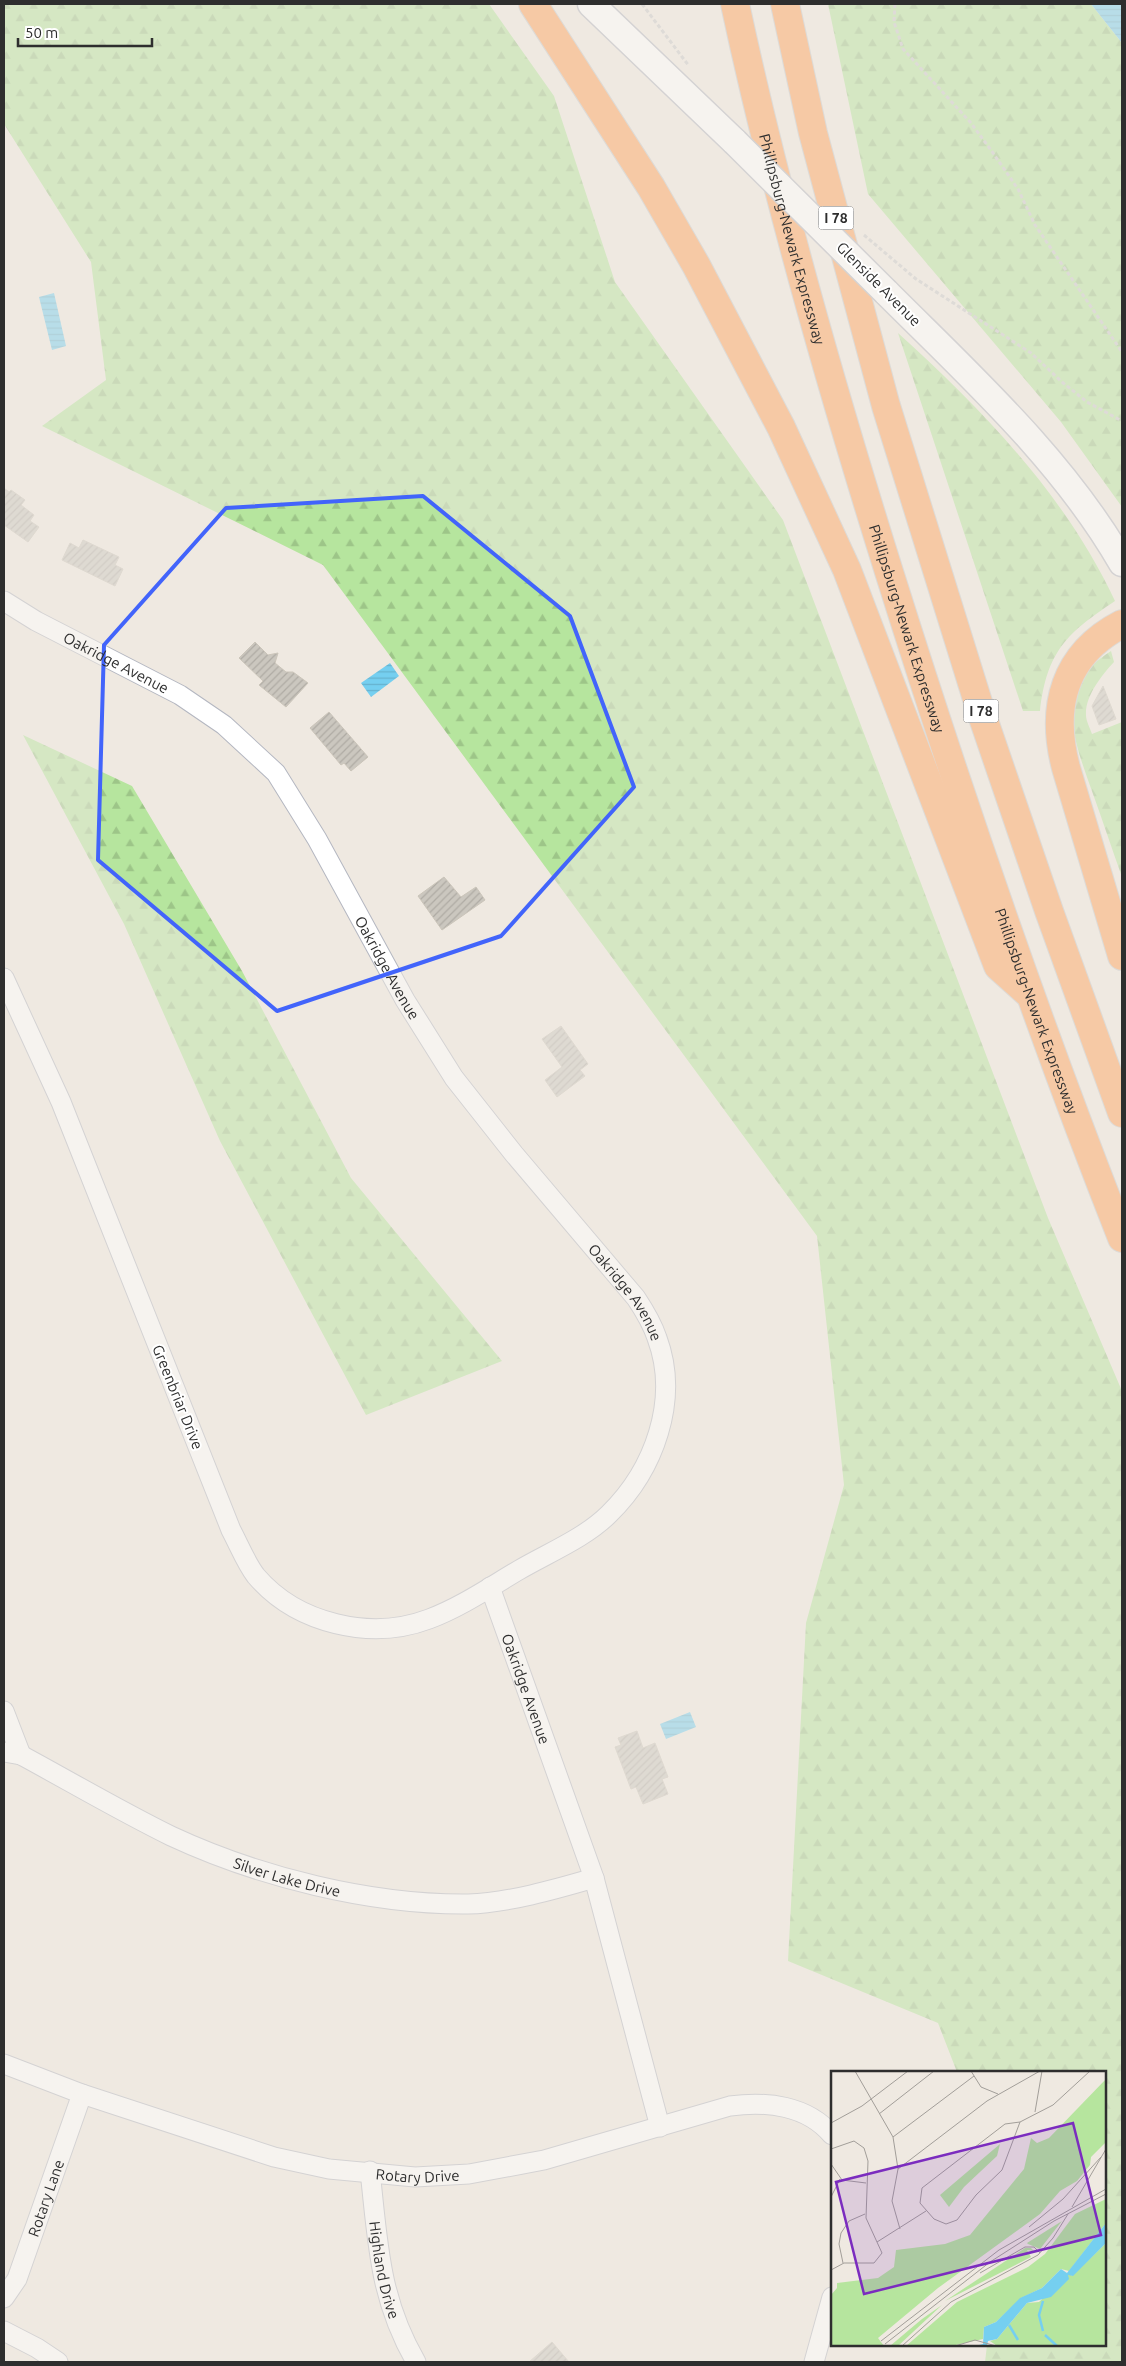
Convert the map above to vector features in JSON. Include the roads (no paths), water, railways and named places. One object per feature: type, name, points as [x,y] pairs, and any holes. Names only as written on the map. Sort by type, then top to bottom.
[{"type":"highway","points":[[534,4],[687,249],[781,428],[821,510],[854,587],[998,966],[1029,995]]},
{"type":"highway","name":"Phillipsburg-Newark Expressway","points":[[735,4],[767,139],[848,437],[938,728],[1029,995],[1122,1238]]},
{"type":"highway","name":"I 78","points":[[785,4],[813,133],[886,406],[986,725],[1049,911],[1122,1113]]},
{"type":"highway","points":[[1122,624],[1100,636],[1078,659],[1065,688],[1059,723],[1066,768],[1122,956]]},
{"type":"main road","name":"Glenside Avenue","points":[[591,4],[735,142],[886,292],[1044,454],[1101,528],[1122,563]]},
{"type":"street","name":"Oakridge Avenue","points":[[4,601],[36,621],[180,695],[224,725],[276,773],[317,839],[405,1000],[454,1078],[514,1154],[636,1298],[649,1318],[662,1354],[665,1390],[660,1432],[644,1470],[608,1515],[585,1532],[490,1587],[594,1878],[660,2126]]},
{"type":"street","name":"Greenbriar Drive","points":[[4,978],[61,1102],[231,1530],[256,1576],[284,1602],[299,1611],[322,1620],[370,1628],[401,1626],[430,1619],[490,1587]]},
{"type":"street","points":[[4,1711],[12,1754]]},
{"type":"street","name":"Silver Lake Drive","points":[[12,1754],[172,1836],[243,1864],[317,1885],[392,1898],[469,1904],[543,1893],[594,1878]]},
{"type":"street","name":"Rotary Drive","points":[[4,2064],[82,2094],[274,2157],[329,2170],[415,2177],[469,2174],[544,2160],[730,2106],[755,2103],[776,2106],[813,2117],[831,2134]]},
{"type":"street","name":"Rotary Lane","points":[[4,2298],[17,2279],[82,2094]]},
{"type":"street","name":"Highland Drive","points":[[370,2172],[381,2276],[391,2309],[416,2362]]},
{"type":"street","points":[[814,2362],[831,2301]]},
{"type":"street","points":[[4,2331],[37,2348],[58,2362]]},
{"type":"water","points":[[1091,4],[1122,4],[1122,43]]},
{"type":"water","points":[[54,293],[66,346],[52,350],[39,297]]},
{"type":"water","points":[[390,663],[399,676],[371,697],[361,683]]},
{"type":"water","points":[[690,1712],[696,1727],[666,1739],[660,1724]]}]
